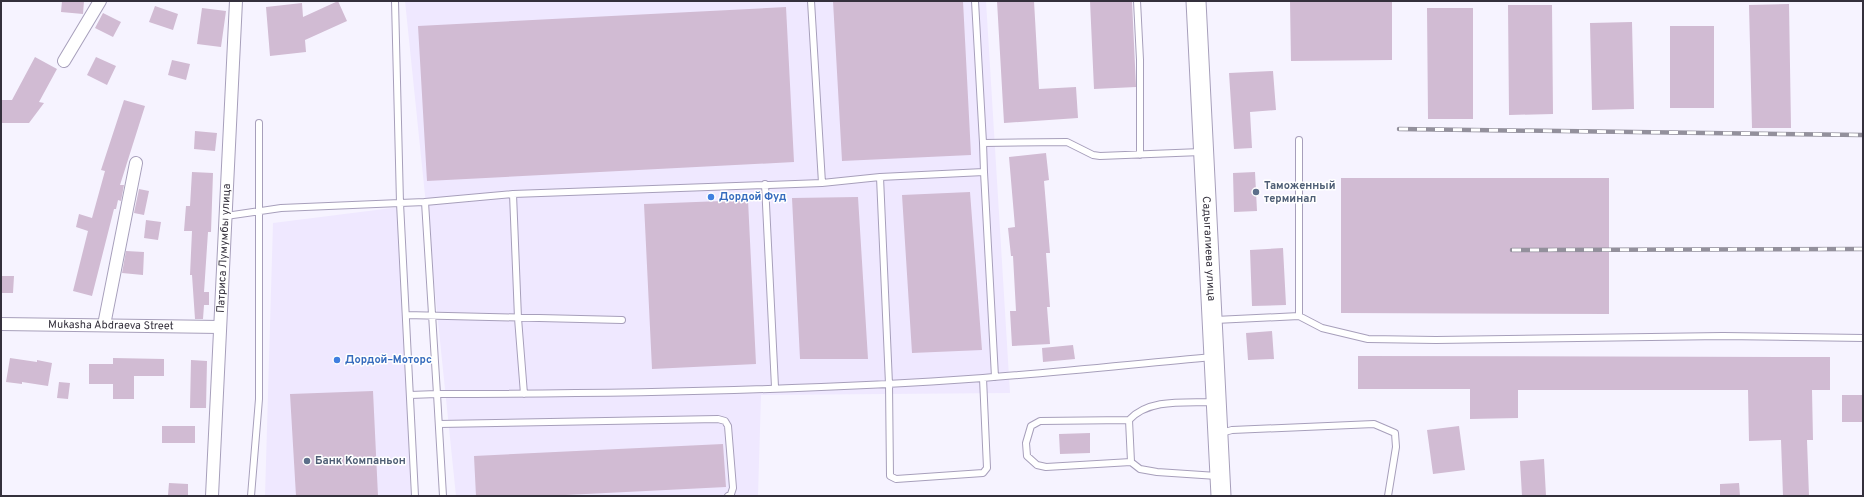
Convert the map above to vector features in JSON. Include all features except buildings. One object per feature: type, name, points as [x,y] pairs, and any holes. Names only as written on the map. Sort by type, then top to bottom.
[{"type":"main road","name":"Садыгалиева улица","points":[[1196,1],[1215,402],[1221,496]]},
{"type":"street","points":[[64,61],[100,1]]},
{"type":"street","name":"Патриса Лумумбы улица","points":[[212,496],[236,1]]},
{"type":"street","points":[[104,325],[136,163]]},
{"type":"street","name":"Mukasha Abdraeva Street","points":[[1,324],[220,327]]},
{"type":"lane","points":[[394,1],[400,203],[415,496]]},
{"type":"lane","points":[[811,1],[822,183]]},
{"type":"lane","points":[[975,1],[995,377]]},
{"type":"lane","points":[[1138,1],[1140,60],[1140,155]]},
{"type":"lane","points":[[251,496],[258,399],[259,123]]},
{"type":"lane","points":[[1299,140],[1299,316]]},
{"type":"lane","points":[[983,143],[1062,141],[1093,155],[1100,156],[1204,151]]},
{"type":"lane","points":[[226,216],[281,208],[425,202],[513,194],[822,183],[880,177],[984,172]]},
{"type":"lane","points":[[880,177],[889,384],[890,476],[896,479],[983,473],[987,468],[983,378]]},
{"type":"lane","points":[[765,184],[776,388]]},
{"type":"lane","points":[[513,194],[518,318],[524,394]]},
{"type":"lane","points":[[425,202],[443,496]]},
{"type":"lane","points":[[406,315],[622,320]]},
{"type":"lane","points":[[1211,320],[1299,316],[1322,328],[1368,338],[1436,340],[1723,336],[1863,338]]},
{"type":"lane","points":[[410,395],[524,394],[889,384],[995,377],[1213,357]]},
{"type":"lane","points":[[1215,402],[1152,406],[1136,413],[1129,420],[1040,421],[1031,426],[1026,443],[1027,456],[1037,465],[1046,467],[1131,462],[1140,469],[1157,472],[1220,476]]},
{"type":"lane","points":[[439,424],[718,419],[725,421],[728,426],[733,488],[728,496]]},
{"type":"lane","points":[[1129,420],[1131,462]]},
{"type":"lane","points":[[1217,434],[1232,430],[1374,424],[1395,433],[1396,447],[1388,496]]},
{"type":"shaded area","name":"Дордой Фуд","points":[[405,1],[986,1],[1010,393],[761,395],[758,496],[456,496]]},
{"type":"shaded area","name":"Дордой–Моторс","points":[[400,207],[411,496],[265,496],[273,223]]},
{"type":"railway","points":[[1399,129],[1863,135]]},
{"type":"railway","points":[[1512,250],[1863,249]]},
{"type":"place","name":"Таможенный терминал","points":[[1256,192]]},
{"type":"place","name":"Дордой Фуд","points":[[711,197]]},
{"type":"place","name":"Дордой–Моторс","points":[[337,360]]},
{"type":"place","name":"Банк Компаньон","points":[[307,461]]}]
